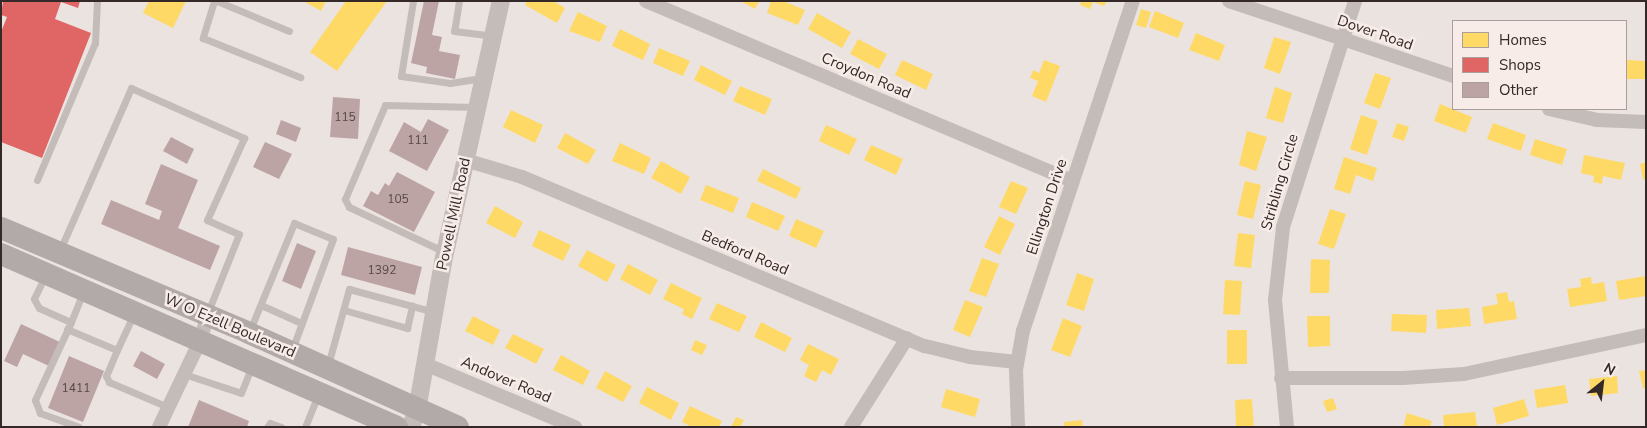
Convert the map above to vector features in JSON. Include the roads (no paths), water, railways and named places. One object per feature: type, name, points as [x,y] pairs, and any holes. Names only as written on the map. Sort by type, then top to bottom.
[{"type":"main road","name":"W O Ezell Boulevard","points":[[1,228],[327,368],[414,418],[458,427]]},
{"type":"main road","name":"W O Ezell Boulevard","points":[[1,254],[200,339],[397,427]]},
{"type":"street","name":"Powell Mill Road","points":[[414,418],[445,252],[501,1]]},
{"type":"street","name":"Croydon Road","points":[[646,1],[1073,181]]},
{"type":"street","name":"Ellington Drive","points":[[1018,427],[1017,362],[1023,331],[1133,1]]},
{"type":"street","name":"Dover Road","points":[[1229,1],[1452,76]]},
{"type":"street","name":"Stribling Circle","points":[[1287,427],[1275,300],[1283,227],[1355,1]]},
{"type":"street","points":[[1553,110],[1597,120],[1646,122]]},
{"type":"street","name":"Bedford Road","points":[[465,160],[522,177],[907,338],[962,356],[1017,362]]},
{"type":"street","points":[[159,427],[200,339],[207,316]]},
{"type":"street","points":[[1281,378],[1403,378],[1464,374],[1646,335]]},
{"type":"street","points":[[852,427],[907,338]]},
{"type":"street","name":"Andover Road","points":[[425,364],[575,427]]},
{"type":"lane","points":[[37,180],[95,43],[94,20],[97,1]]},
{"type":"lane","points":[[289,31],[216,1],[203,38],[300,77]]},
{"type":"lane","points":[[412,1],[401,76],[450,83],[484,78]]},
{"type":"lane","points":[[459,1],[454,31],[493,36]]},
{"type":"lane","points":[[59,253],[131,88],[244,138],[207,220],[239,234],[211,298],[207,316]]},
{"type":"lane","points":[[445,252],[349,207],[345,199],[385,105],[477,107]]},
{"type":"lane","points":[[249,333],[294,223],[333,239],[292,352]]},
{"type":"lane","points":[[46,273],[34,299],[39,308],[71,322]]},
{"type":"lane","points":[[327,368],[349,289],[434,312]]},
{"type":"lane","points":[[79,427],[40,413],[35,400],[84,290]]},
{"type":"lane","points":[[261,305],[302,323]]},
{"type":"lane","points":[[344,310],[407,328],[412,306]]},
{"type":"lane","points":[[134,311],[106,376],[110,382],[168,407]]},
{"type":"lane","points":[[67,329],[118,350]]},
{"type":"lane","points":[[184,374],[241,393],[253,363]]},
{"type":"lane","points":[[305,427],[319,392]]},
{"type":"lane","points":[[267,427],[270,423],[281,427]]}]
